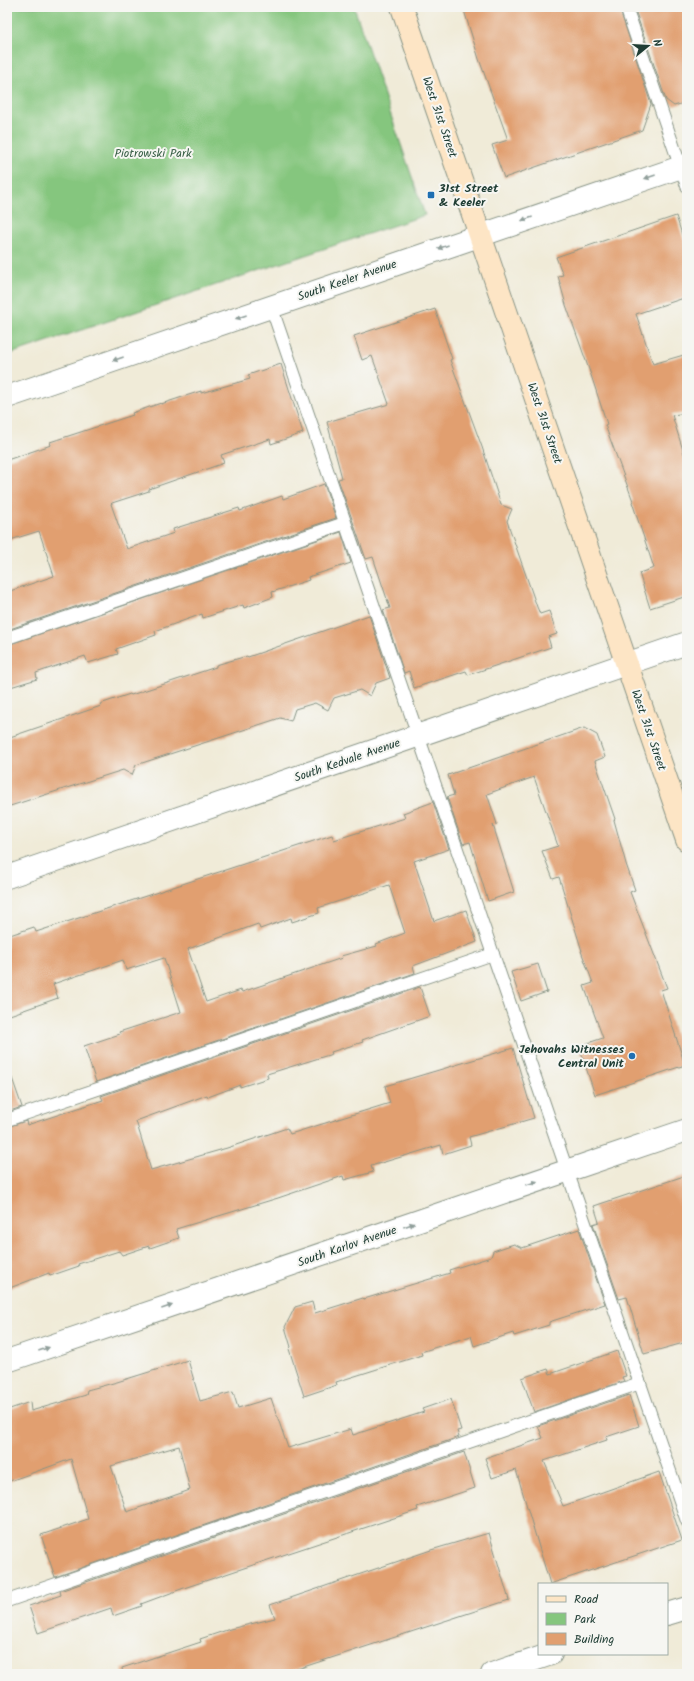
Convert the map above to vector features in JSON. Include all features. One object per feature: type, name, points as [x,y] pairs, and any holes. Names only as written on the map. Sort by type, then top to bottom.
[{"type":"main road","name":"West 31st Street","points":[[402,7],[687,840]]},
{"type":"street","name":"South Keeler Avenue","points":[[7,397],[480,235],[685,173]]},
{"type":"street","name":"South Kedvale Avenue","points":[[7,878],[687,643]]},
{"type":"street","name":"South Karlov Avenue","points":[[7,1361],[687,1130]]},
{"type":"street","points":[[668,1614],[687,1608]]},
{"type":"street","points":[[492,1674],[548,1655]]},
{"type":"lane","points":[[626,7],[685,173]]},
{"type":"lane","points":[[271,306],[687,1522]]},
{"type":"lane","points":[[7,638],[346,523]]},
{"type":"lane","points":[[7,1120],[493,954]]},
{"type":"lane","points":[[7,1601],[640,1383]]},
{"type":"green space","name":"Piotrowski Park","points":[[7,7],[354,7],[425,215],[7,355]]},
{"type":"building","points":[[463,7],[619,7],[651,104],[642,130],[504,178],[492,145],[508,140],[479,59]]},
{"type":"building","points":[[634,7],[687,7],[687,102],[674,106],[666,100]]},
{"type":"building","points":[[676,216],[687,250],[687,297],[636,314],[653,364],[687,354],[687,413],[672,415],[687,463],[687,596],[650,608],[639,573],[654,568],[632,502],[633,501],[605,425],[607,424],[591,375],[566,305],[558,276],[563,275],[556,257]]},
{"type":"building","points":[[435,309],[452,359],[450,360],[482,447],[501,505],[512,509],[507,521],[537,607],[540,614],[549,611],[557,634],[548,637],[551,647],[468,675],[466,671],[414,688],[409,671],[404,673],[383,610],[390,608],[373,557],[366,559],[338,479],[342,478],[327,422],[389,404],[372,356],[362,360],[354,336]]},
{"type":"building","points":[[281,364],[303,433],[271,444],[270,439],[221,455],[224,463],[112,503],[111,504],[127,549],[174,533],[173,529],[239,508],[240,511],[282,496],[283,499],[324,484],[336,518],[7,630],[7,592],[54,576],[39,531],[7,541],[7,460],[51,445],[50,442],[133,415],[132,413],[161,403],[250,379],[248,375]]},
{"type":"building","points":[[341,532],[351,563],[308,577],[309,580],[272,592],[273,597],[244,608],[243,605],[203,618],[202,614],[155,631],[156,635],[116,649],[118,654],[88,663],[85,656],[36,673],[37,679],[7,688],[7,645]]},
{"type":"building","points":[[369,615],[390,678],[376,683],[370,696],[360,690],[334,698],[328,710],[315,703],[295,709],[291,721],[280,718],[136,765],[132,775],[123,770],[7,807],[7,738],[101,706],[100,704],[216,667],[216,665],[247,656],[248,657]]},
{"type":"building","points":[[584,728],[597,735],[605,757],[595,761],[615,819],[614,820],[626,864],[635,890],[630,892],[667,988],[661,990],[685,1065],[595,1095],[579,1046],[603,1038],[584,986],[593,983],[581,951],[559,877],[553,879],[542,851],[558,846],[534,777],[487,794],[497,824],[493,825],[514,892],[488,901],[470,842],[463,844],[447,797],[454,795],[448,775]]},
{"type":"building","points":[[433,802],[449,849],[414,861],[434,921],[466,910],[477,942],[413,966],[415,973],[96,1082],[84,1046],[120,1034],[119,1032],[181,1012],[164,958],[126,970],[123,960],[53,984],[58,998],[7,1016],[7,936],[34,927],[36,932],[332,835],[334,840],[405,818],[403,813]],"holes":[[[389,885],[405,933],[376,944],[377,946],[341,956],[342,958],[242,992],[241,990],[206,1002],[188,949],[258,924],[260,929],[291,918],[292,922],[319,913],[318,908]]]},
{"type":"building","points":[[538,964],[547,992],[521,1001],[511,972]]},
{"type":"building","points":[[420,987],[430,1016],[362,1040],[363,1042],[331,1052],[332,1054],[267,1074],[268,1078],[240,1087],[240,1085],[208,1097],[207,1095],[136,1121],[151,1170],[227,1148],[287,1128],[290,1134],[390,1103],[385,1086],[513,1048],[534,1118],[469,1137],[471,1145],[443,1154],[441,1145],[371,1166],[373,1172],[344,1180],[343,1176],[278,1198],[176,1229],[179,1238],[150,1248],[149,1246],[122,1255],[119,1251],[78,1264],[79,1266],[50,1276],[49,1273],[7,1289],[7,1127],[26,1121],[27,1125],[103,1100],[101,1096]]},
{"type":"building","points":[[7,1078],[12,1078],[22,1107],[7,1112]]},
{"type":"building","points":[[687,1175],[687,1342],[644,1354],[627,1297],[619,1299],[593,1224],[599,1222],[594,1206]]},
{"type":"building","points":[[579,1229],[605,1304],[549,1322],[549,1325],[514,1336],[513,1333],[474,1346],[471,1336],[421,1352],[422,1355],[336,1382],[337,1385],[304,1396],[289,1349],[291,1347],[285,1327],[295,1307],[312,1302],[315,1313],[450,1273],[449,1270],[491,1257],[493,1251],[514,1244],[522,1248]]},
{"type":"building","points":[[617,1351],[626,1376],[622,1377],[624,1381],[534,1412],[522,1378],[548,1369],[550,1374]]},
{"type":"building","points":[[188,1360],[200,1401],[233,1392],[238,1408],[271,1398],[288,1448],[351,1429],[353,1435],[424,1412],[422,1409],[451,1399],[461,1430],[457,1431],[459,1437],[55,1577],[41,1535],[88,1519],[71,1459],[7,1482],[7,1410],[30,1402],[31,1411],[86,1395],[87,1390]],"holes":[[[179,1446],[190,1490],[127,1512],[111,1466]]]},
{"type":"building","points":[[629,1395],[639,1426],[606,1437],[607,1440],[544,1461],[563,1506],[659,1472],[682,1540],[550,1583],[516,1470],[492,1478],[485,1458],[543,1438],[538,1426]]},
{"type":"building","points":[[464,1452],[475,1488],[417,1507],[418,1510],[184,1588],[141,1604],[142,1606],[113,1616],[111,1608],[38,1633],[29,1606],[61,1595],[60,1591]]},
{"type":"building","points":[[489,1533],[509,1600],[282,1674],[123,1674],[122,1668],[201,1642],[200,1639],[230,1629],[275,1618],[270,1605],[431,1550]]},
{"type":"place","name":"31st Street & Keeler","points":[[431,195]]},
{"type":"place","name":"Jehovahs Witnesses Central Unit","points":[[632,1056]]}]
